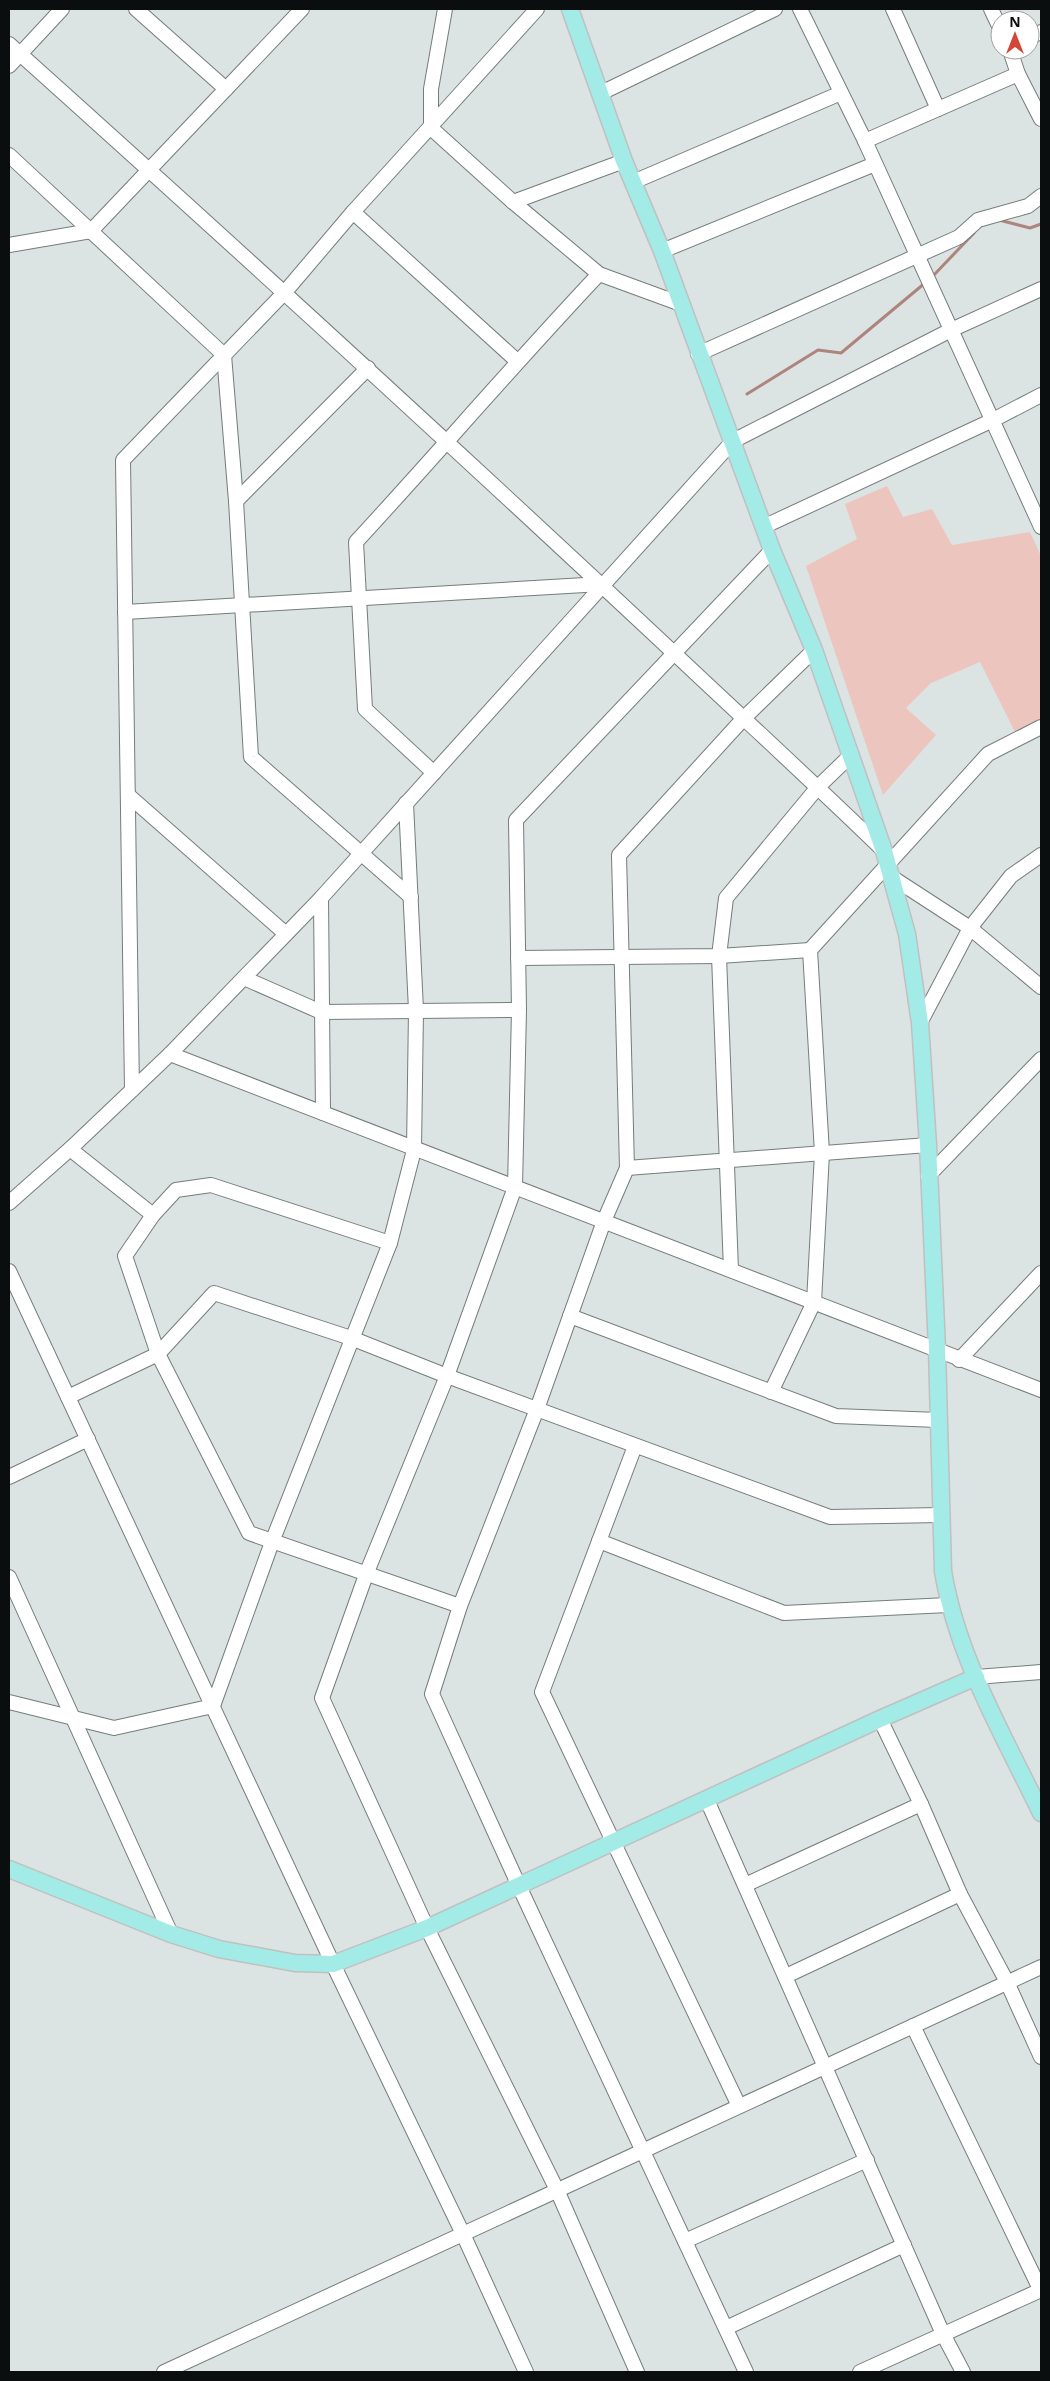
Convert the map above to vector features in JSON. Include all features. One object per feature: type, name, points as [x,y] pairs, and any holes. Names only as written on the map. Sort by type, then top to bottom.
[{"type":"main road","points":[[570,9],[624,161],[662,251],[698,354],[733,441],[763,527],[814,650],[887,863],[907,934],[920,1023],[928,1145],[937,1349],[943,1571],[948,1604],[976,1677],[1041,1813]]},
{"type":"main road","points":[[9,1869],[171,1934],[220,1949],[310,1965],[333,1964],[427,1928],[880,1719],[976,1677]]},
{"type":"street","points":[[9,66],[62,9]]},
{"type":"street","points":[[136,9],[226,90]]},
{"type":"street","points":[[9,245],[91,231],[302,9]]},
{"type":"street","points":[[446,9],[431,89],[431,128],[513,202],[599,274],[681,304]]},
{"type":"street","points":[[132,1090],[123,460],[285,292],[353,212],[537,9]]},
{"type":"street","points":[[601,93],[775,9]]},
{"type":"street","points":[[800,9],[876,164],[993,420],[1037,507],[1041,527]]},
{"type":"street","points":[[893,9],[938,109]]},
{"type":"street","points":[[9,44],[285,292],[602,584],[818,787],[887,863],[1041,987]]},
{"type":"street","points":[[1013,60],[1018,74],[1041,119]]},
{"type":"street","points":[[865,141],[1018,74]]},
{"type":"street","points":[[633,182],[842,93]]},
{"type":"street","points":[[9,155],[224,355],[236,501],[251,757],[410,897]]},
{"type":"street","points":[[513,202],[624,161]]},
{"type":"street","points":[[662,251],[876,164]]},
{"type":"street","points":[[698,354],[959,237],[978,220],[1028,206],[1041,196]]},
{"type":"street","points":[[353,212],[517,361]]},
{"type":"street","points":[[434,773],[365,709],[356,542],[448,442],[517,361],[599,274]]},
{"type":"street","points":[[9,1203],[70,1149],[170,1054],[321,898],[602,584],[733,441],[951,330],[1041,289]]},
{"type":"street","points":[[236,501],[368,368]]},
{"type":"street","points":[[763,527],[993,420],[1041,395]]},
{"type":"street","points":[[637,2372],[557,2190],[427,1928],[322,1698],[367,1572],[447,1376],[515,1187],[519,1010],[516,820],[673,652],[772,550]]},
{"type":"street","points":[[125,612],[602,584]]},
{"type":"street","points":[[746,2372],[519,1886],[432,1694],[460,1606],[536,1409],[604,1221],[627,1168],[619,855],[744,718],[814,650]]},
{"type":"street","points":[[518,958],[719,956],[810,950],[988,754],[1041,727]]},
{"type":"street","points":[[731,1270],[719,956],[726,898],[818,787],[851,755]]},
{"type":"street","points":[[128,795],[286,934]]},
{"type":"street","points":[[213,1706],[272,1542],[390,1243],[414,1150],[416,1010],[406,803]]},
{"type":"street","points":[[920,1023],[970,928],[1011,876],[1041,855]]},
{"type":"street","points":[[321,898],[323,1113]]},
{"type":"street","points":[[771,1392],[814,1302],[822,1153],[810,950]]},
{"type":"street","points":[[244,978],[321,1012],[519,1010]]},
{"type":"street","points":[[170,1054],[414,1150],[604,1221],[937,1349],[959,1360],[1041,1390]]},
{"type":"street","points":[[928,1176],[1041,1059]]},
{"type":"street","points":[[627,1168],[728,1162],[928,1145]]},
{"type":"street","points":[[70,1149],[153,1215]]},
{"type":"street","points":[[390,1243],[211,1185],[176,1190],[153,1215],[125,1256],[158,1354],[249,1533],[367,1572],[460,1606]]},
{"type":"street","points":[[9,1271],[333,1964],[463,2234],[526,2372]]},
{"type":"street","points":[[959,1360],[1041,1273]]},
{"type":"street","points":[[68,1397],[158,1354],[214,1293],[352,1338],[447,1376],[830,1517],[941,1515]]},
{"type":"street","points":[[570,1316],[836,1416],[938,1420]]},
{"type":"street","points":[[9,1477],[88,1440]]},
{"type":"street","points":[[635,1446],[542,1692],[739,2106]]},
{"type":"street","points":[[599,1541],[784,1613],[948,1604]]},
{"type":"street","points":[[9,1577],[171,1934]]},
{"type":"street","points":[[976,1677],[1041,1672]]},
{"type":"street","points":[[9,1702],[114,1728],[213,1706]]},
{"type":"street","points":[[880,1719],[921,1804],[960,1894],[1007,1982],[1041,2058]]},
{"type":"street","points":[[707,1800],[943,2334],[963,2372]]},
{"type":"street","points":[[745,1885],[921,1804]]},
{"type":"street","points":[[786,1976],[960,1894]]},
{"type":"street","points":[[164,2372],[186,2368],[463,2234],[1041,1967]]},
{"type":"street","points":[[860,2372],[1041,2290],[913,2026]]},
{"type":"street","points":[[685,2241],[867,2160]]},
{"type":"street","points":[[726,2328],[904,2245]]},
{"type":"shaded area","points":[[887,486],[903,517],[932,509],[952,545],[1030,532],[1041,556],[1041,720],[1016,734],[980,662],[931,683],[906,708],[936,735],[883,795],[806,566],[857,539],[845,504]]},
{"type":"waterway","points":[[999,220],[1030,228],[1041,224]]},
{"type":"waterway","points":[[932,277],[974,233]]},
{"type":"waterway","points":[[747,394],[818,350],[841,353],[925,283]]}]
